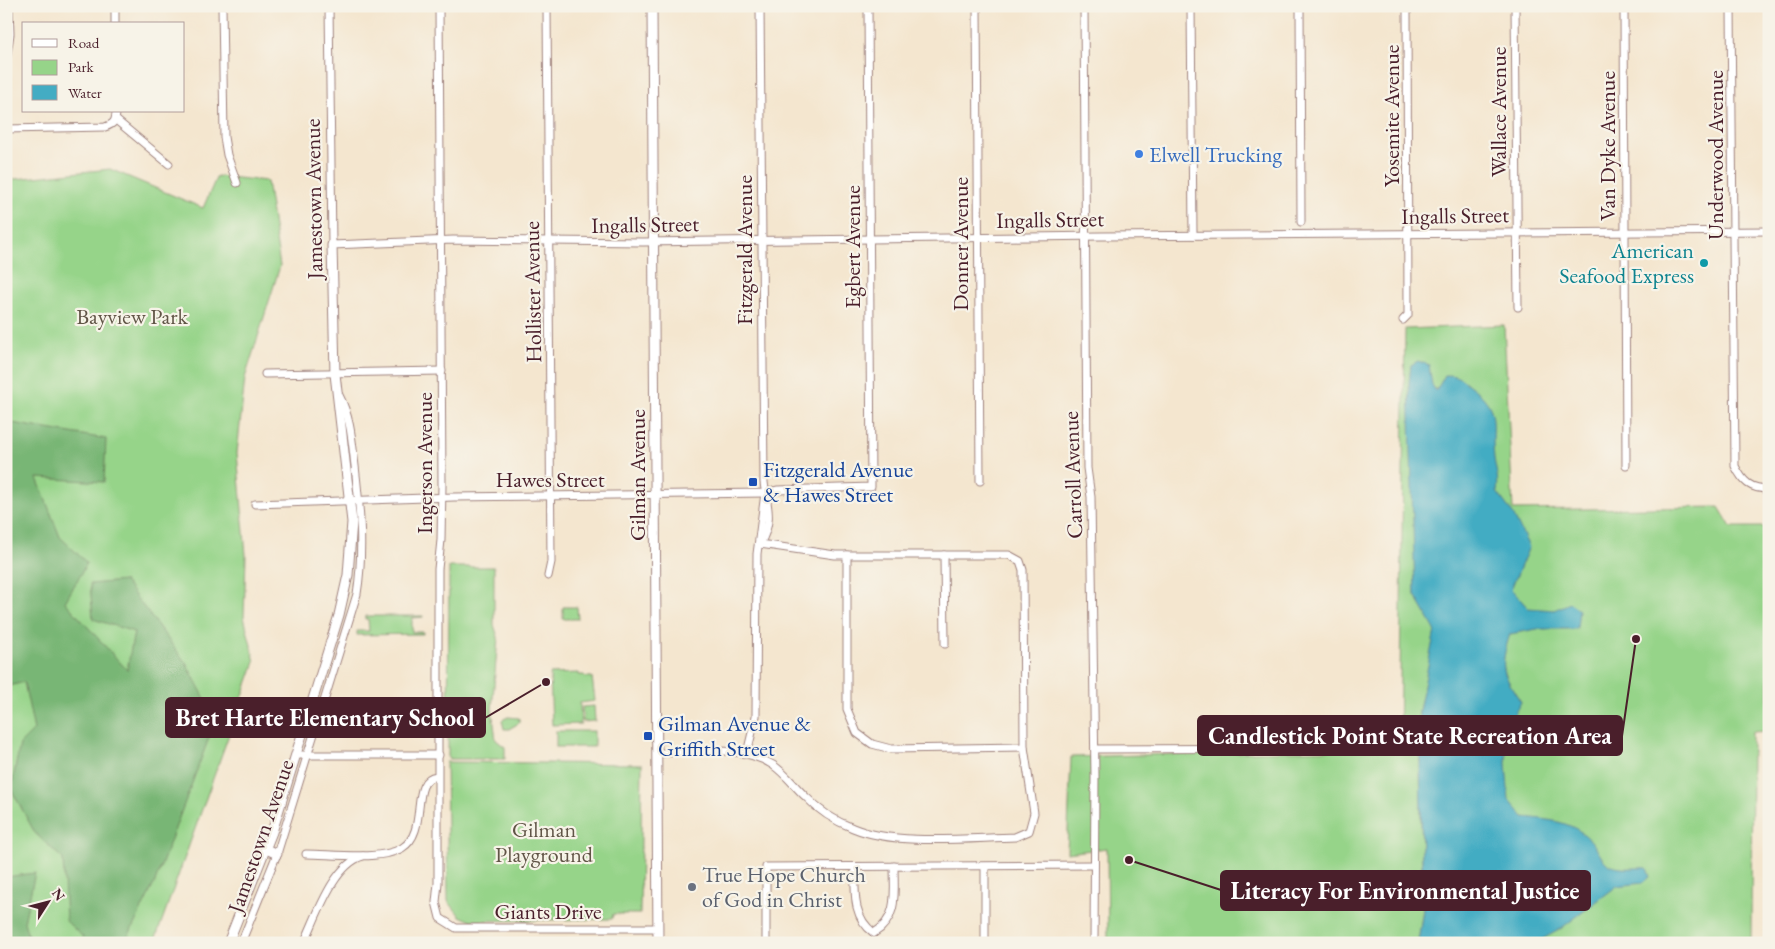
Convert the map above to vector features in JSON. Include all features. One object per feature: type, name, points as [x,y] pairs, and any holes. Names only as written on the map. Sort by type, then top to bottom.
[{"type":"street","points":[[6,61],[9,6]]},
{"type":"street","points":[[115,6],[115,22]]},
{"type":"street","points":[[222,6],[224,137],[227,155],[237,183]]},
{"type":"street","name":"Jamestown Avenue","points":[[241,943],[277,854],[308,756],[357,594],[361,558],[335,372],[329,6]]},
{"type":"street","name":"Ingerson Avenue","points":[[439,6],[442,497],[438,569],[439,755],[437,776],[438,883],[436,902],[440,918]]},
{"type":"street","name":"Hollister Avenue","points":[[547,6],[551,497],[551,562],[548,576]]},
{"type":"street","name":"Gilman Avenue","points":[[652,6],[658,943]]},
{"type":"street","name":"Fitzgerald Avenue","points":[[747,753],[756,716],[757,554],[760,544],[761,512],[765,493],[760,6]]},
{"type":"street","name":"Egbert Avenue","points":[[868,6],[871,487]]},
{"type":"street","name":"Donner Avenue","points":[[977,6],[980,481]]},
{"type":"street","name":"Carroll Avenue","points":[[1084,6],[1087,468],[1091,497],[1095,749],[1094,943]]},
{"type":"street","points":[[1191,6],[1193,235]]},
{"type":"street","points":[[1300,6],[1301,222]]},
{"type":"street","name":"Yosemite Avenue","points":[[1406,318],[1409,233],[1408,6]]},
{"type":"street","name":"Wallace Avenue","points":[[1515,6],[1518,307]]},
{"type":"street","name":"Van Dyke Avenue","points":[[1624,6],[1626,465]]},
{"type":"street","name":"Underwood Avenue","points":[[1731,6],[1735,466],[1743,482],[1757,489],[1769,489]]},
{"type":"street","points":[[6,129],[105,127],[112,125],[116,120],[116,112]]},
{"type":"street","points":[[116,120],[169,164]]},
{"type":"street","name":"Ingalls Street","points":[[332,245],[440,241],[549,243],[869,238],[1769,231]]},
{"type":"street","points":[[265,374],[442,371]]},
{"type":"street","name":"Hawes Street","points":[[255,504],[442,497],[656,496],[765,493],[778,490],[871,487]]},
{"type":"street","name":"Jamestown Avenue","points":[[228,943],[266,848],[345,590],[354,500]]},
{"type":"street","points":[[658,753],[724,751],[747,753],[774,766],[826,814],[840,822],[868,833],[910,838],[1015,837],[1028,831],[1034,820],[1024,747],[1022,565],[1016,558],[1009,555],[829,555],[760,544]]},
{"type":"street","points":[[847,555],[847,709],[857,733],[872,744],[890,749],[1024,747]]},
{"type":"street","points":[[944,555],[945,644]]},
{"type":"street","points":[[1095,749],[1326,748]]},
{"type":"street","points":[[296,755],[439,755]]},
{"type":"street","points":[[306,854],[370,854],[396,851],[410,841],[418,826],[422,789],[429,779],[437,776]]},
{"type":"street","points":[[266,848],[277,854]]},
{"type":"street","points":[[304,943],[341,870],[353,860],[370,854]]},
{"type":"street","points":[[766,943],[766,867],[855,868],[894,866],[1094,865]]},
{"type":"street","points":[[874,933],[889,920],[894,906],[894,866]]},
{"type":"street","points":[[984,867],[985,943]]},
{"type":"street","points":[[855,868],[856,904],[860,918],[874,933],[874,943]]},
{"type":"street","name":"Giants Drive","points":[[440,918],[460,928],[658,928]]},
{"type":"green space","name":"Bayview Park","points":[[110,169],[203,208],[217,176],[267,181],[280,266],[245,378],[237,453],[246,555],[244,617],[255,662],[154,943],[6,943],[6,180]]},
{"type":"green space","points":[[1504,325],[1513,510],[1719,507],[1731,527],[1769,527],[1769,731],[1752,732],[1751,943],[1501,943],[1499,728],[1521,702],[1510,684],[1503,666],[1504,652],[1445,388],[1416,391],[1415,595],[1436,630],[1419,711],[1423,909],[1418,943],[1108,943],[1107,848],[1067,853],[1071,757],[1399,748],[1405,329]]},
{"type":"green space","points":[[6,422],[106,439],[104,482],[37,478],[60,537],[87,563],[65,602],[127,670],[134,632],[93,619],[90,584],[124,581],[186,663],[216,719],[155,882],[125,943],[81,943],[83,937],[66,921],[63,859],[35,833],[11,789],[20,744],[34,730],[24,682],[10,686],[6,681]]},
{"type":"green space","points":[[449,567],[494,567],[494,625],[498,637],[492,709],[496,740],[505,747],[505,759],[448,759]]},
{"type":"green space","points":[[563,607],[577,607],[578,619],[563,619]]},
{"type":"green space","points":[[365,616],[423,616],[412,618],[412,632],[423,632],[423,634],[357,635],[357,631],[369,631],[368,619],[365,619]]},
{"type":"green space","points":[[579,673],[579,675],[584,675],[585,677],[592,677],[595,701],[580,703],[581,724],[552,725],[550,674]]},
{"type":"green space","points":[[594,706],[595,721],[583,722],[582,707]]},
{"type":"green space","points":[[508,717],[519,718],[519,723],[509,729],[504,729],[502,720]]},
{"type":"green space","points":[[556,731],[594,731],[594,747],[556,747]]},
{"type":"green space","name":"Gilman Playground","points":[[446,762],[642,764],[640,914],[613,914],[612,919],[471,921],[460,916],[448,901]]},
{"type":"green space","points":[[35,873],[24,922],[30,943],[6,943],[6,877]]},
{"type":"water","points":[[1418,361],[1429,365],[1432,385],[1436,391],[1445,375],[1456,376],[1464,380],[1480,394],[1491,410],[1497,492],[1513,514],[1529,547],[1511,589],[1528,608],[1554,610],[1570,603],[1579,609],[1577,629],[1537,629],[1510,634],[1504,655],[1504,670],[1506,677],[1521,702],[1507,727],[1506,764],[1509,800],[1524,817],[1561,823],[1585,835],[1608,864],[1622,868],[1647,868],[1650,877],[1643,883],[1617,886],[1559,930],[1535,943],[1418,943],[1423,909],[1419,711],[1435,630],[1415,595],[1409,382],[1411,365]]},
{"type":"place","name":"Elwell Trucking","points":[[1139,154]]},
{"type":"place","name":"American Seafood Express","points":[[1704,263]]},
{"type":"place","name":"Fitzgerald Avenue & Hawes Street","points":[[753,482]]},
{"type":"place","name":"Candlestick Point State Recreation Area","points":[[1636,639]]},
{"type":"place","name":"Bret Harte Elementary School","points":[[546,682]]},
{"type":"place","name":"Gilman Avenue & Griffith Street","points":[[648,736]]},
{"type":"place","name":"Literacy For Environmental Justice","points":[[1129,860]]},
{"type":"place","name":"True Hope Church of God in Christ","points":[[692,887]]}]
